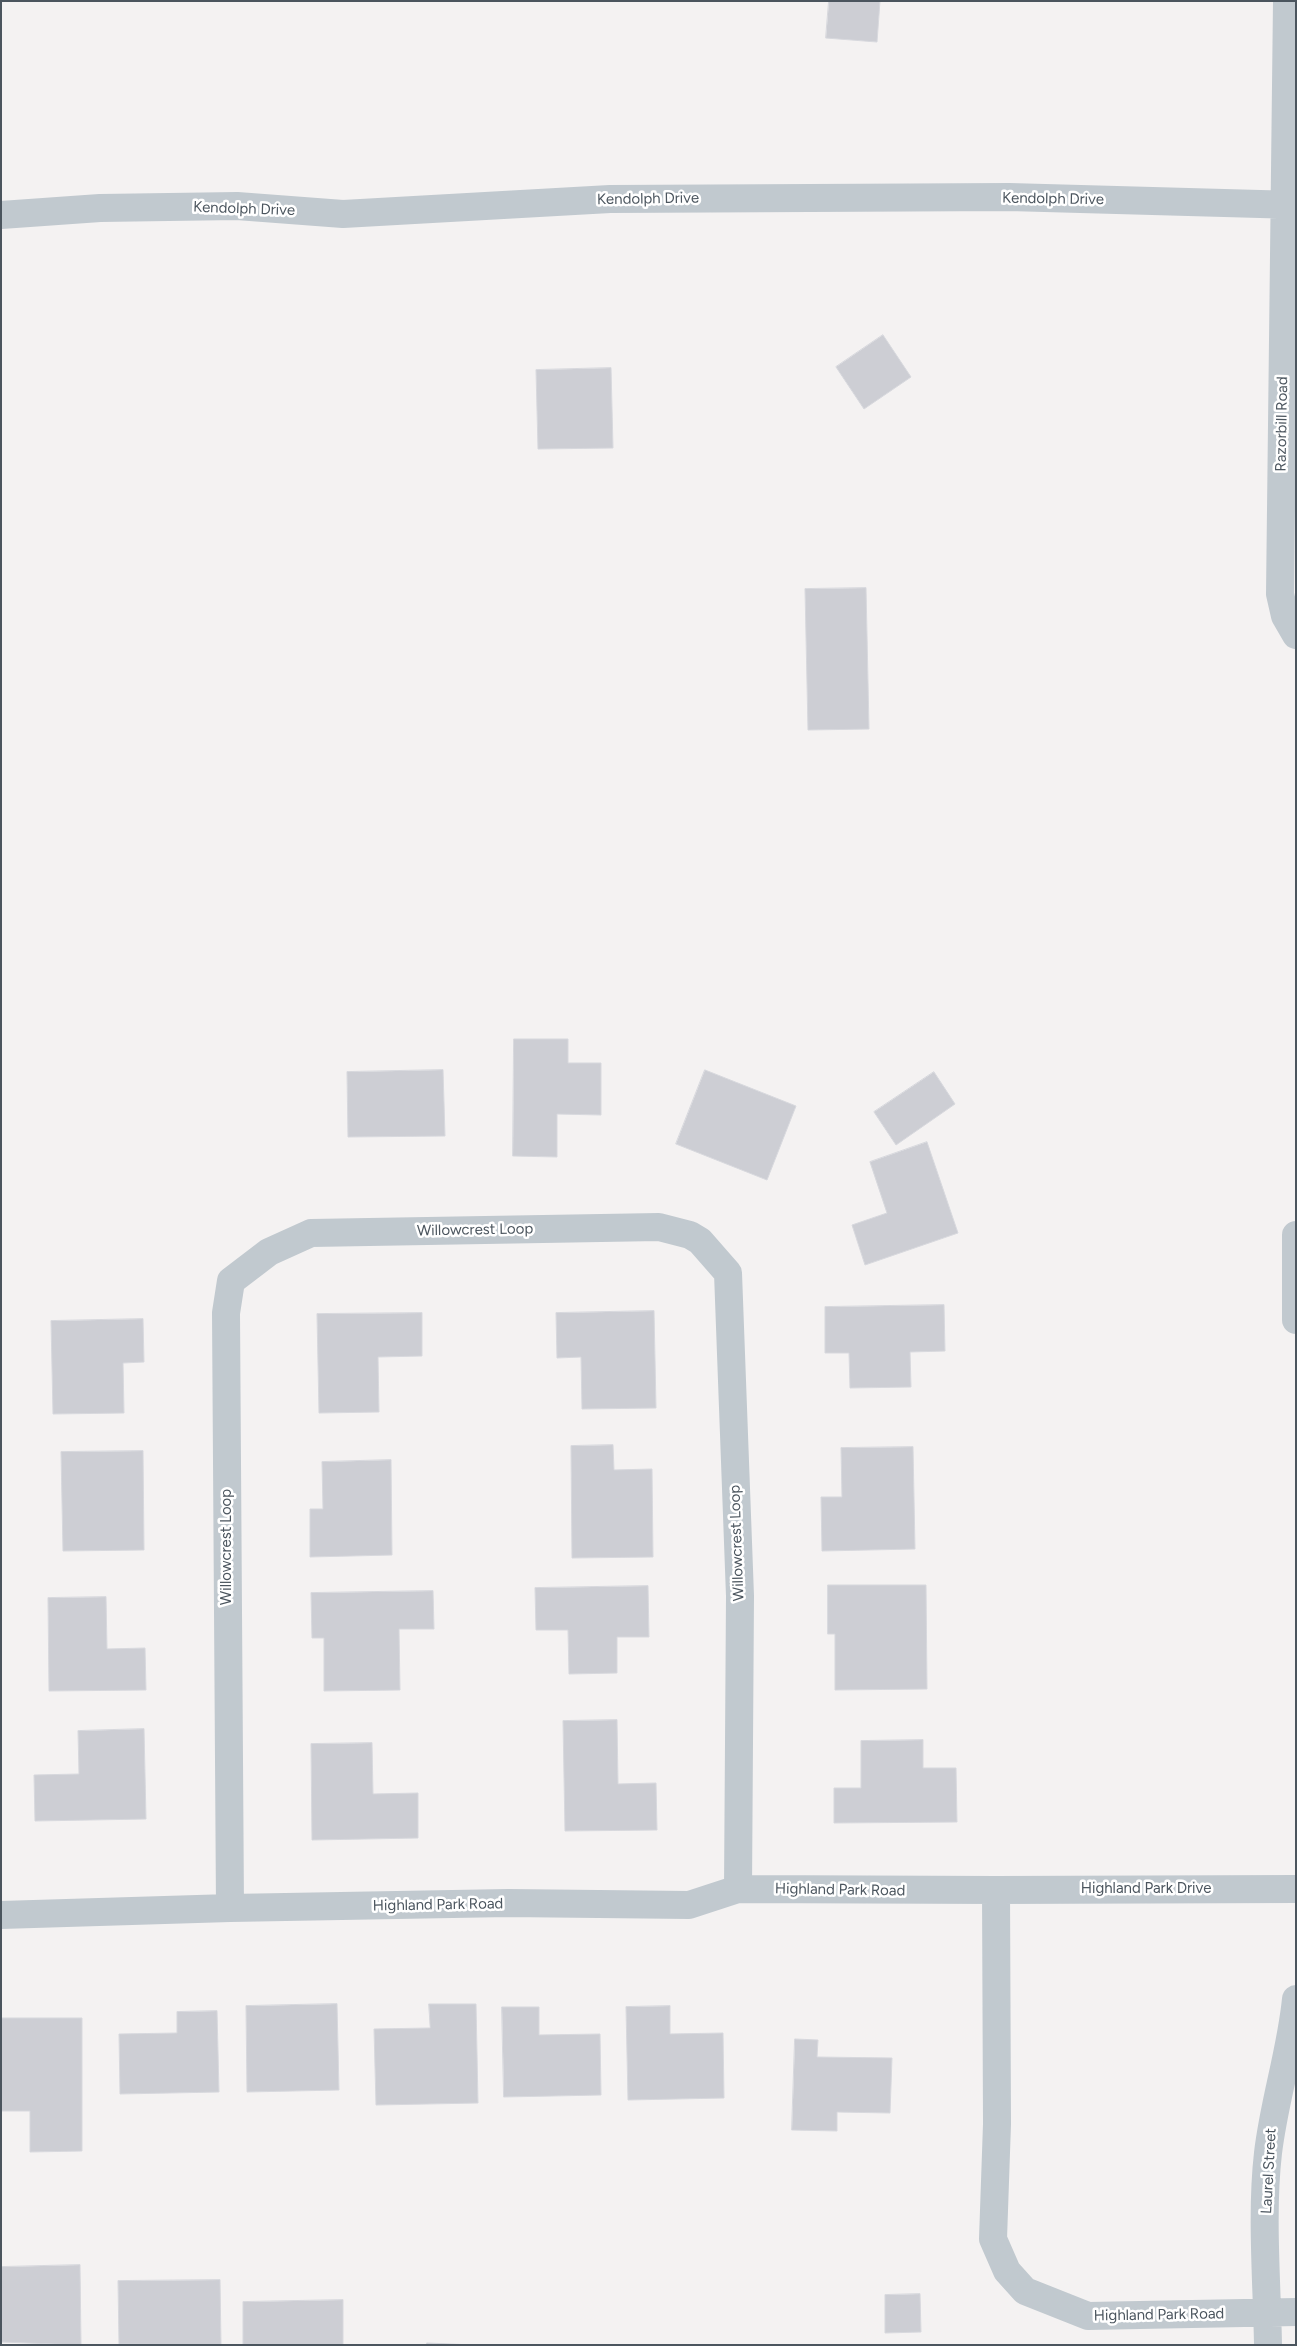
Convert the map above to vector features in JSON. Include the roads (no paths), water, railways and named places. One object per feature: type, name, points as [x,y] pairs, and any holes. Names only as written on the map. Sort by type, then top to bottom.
[{"type":"street","name":"Razorbill Road","points":[[1288,1],[1290,205],[1280,594],[1285,616],[1295,635]]},
{"type":"street","name":"Kendolph Drive","points":[[1,215],[100,208],[237,206],[343,214],[646,199],[1009,198],[1290,205]]},
{"type":"street","name":"Willowcrest Loop","points":[[230,1908],[226,1313],[231,1282],[269,1252],[311,1233],[659,1227],[690,1235],[700,1241],[728,1273],[740,1596],[738,1889]]},
{"type":"street","points":[[1296,1235],[1296,1320]]},
{"type":"street","name":"Highland Park Road","points":[[1,1915],[230,1908],[508,1903],[689,1905],[738,1889],[996,1890],[997,2124],[993,2239],[1007,2270],[1025,2291],[1088,2316],[1296,2312]]},
{"type":"street","name":"Highland Park Drive","points":[[996,1890],[1296,1889]]},
{"type":"street","name":"Laurel Street","points":[[1268,2345],[1266,2190],[1268,2156],[1272,2121],[1296,1999]]}]
